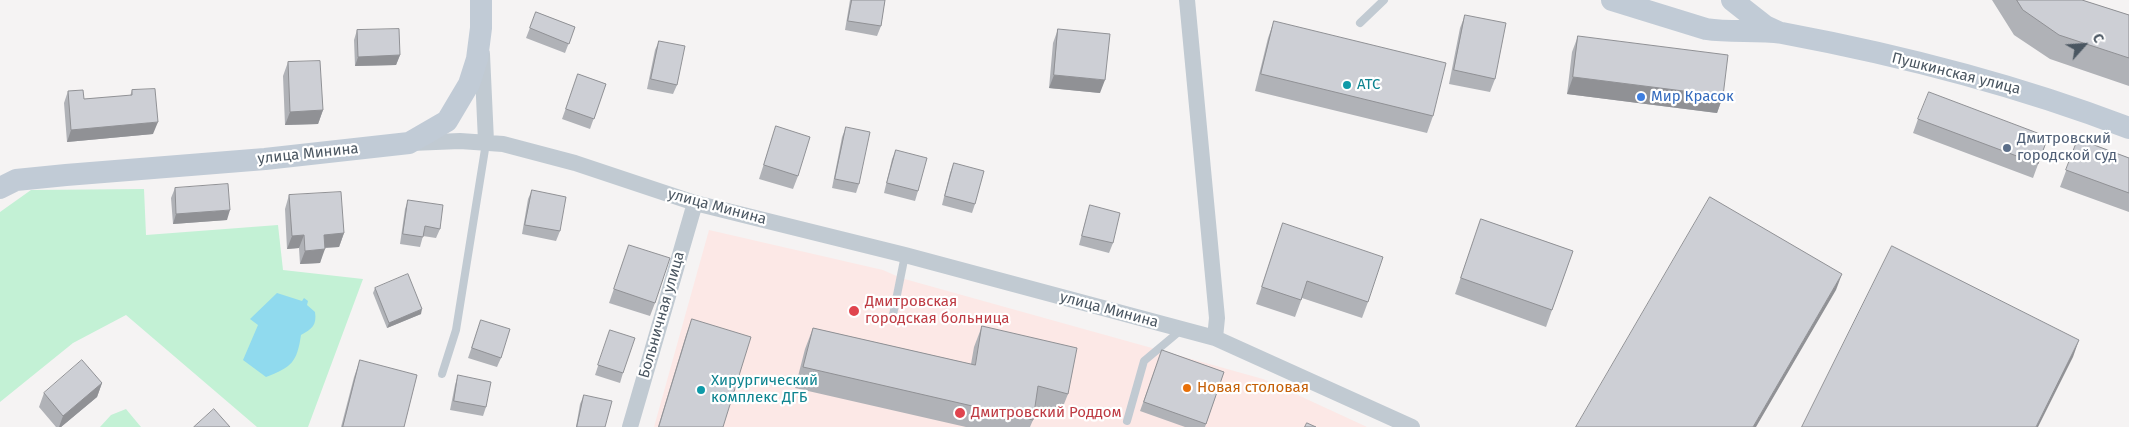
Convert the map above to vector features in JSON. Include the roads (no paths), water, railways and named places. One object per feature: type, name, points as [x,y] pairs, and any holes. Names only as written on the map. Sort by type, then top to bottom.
[{"type":"main road","points":[[409,143],[447,121],[469,84],[477,59],[481,28],[481,0]]},
{"type":"main road","name":"Пушкинская улица","points":[[1612,0],[1721,32],[1779,33],[1977,77],[2069,105],[2129,128]]},
{"type":"main road","name":"Пушкинская улица","points":[[1721,32],[1732,0],[1765,26],[1779,33]]},
{"type":"main road","name":"улица Минина","points":[[0,188],[16,180],[265,159],[409,143]]},
{"type":"street","points":[[1187,0],[1217,318],[1215,338]]},
{"type":"street","points":[[481,28],[486,142]]},
{"type":"street","name":"улица Минина","points":[[409,143],[486,142],[575,163],[695,203],[905,255],[1215,338],[1412,427]]},
{"type":"street","name":"Больничная улица","points":[[630,427],[695,203]]},
{"type":"lane","points":[[1360,23],[1384,0]]},
{"type":"lane","points":[[442,374],[456,330],[486,142]]},
{"type":"lane","points":[[892,320],[905,255]]},
{"type":"lane","points":[[1127,421],[1144,361],[1181,330]]},
{"type":"water","points":[[277,293],[302,301],[304,298],[308,301],[307,305],[315,312],[315,320],[311,329],[301,335],[295,358],[292,362],[282,370],[266,377],[243,360],[258,325],[250,319]]},
{"type":"place","name":"АТС","points":[[1347,85]]},
{"type":"place","name":"Мир Красок","points":[[1641,97]]},
{"type":"place","name":"Дмитровский городской суд","points":[[2007,148]]},
{"type":"place","name":"Дмитровская городская больница","points":[[854,311]]},
{"type":"place","name":"Новая столовая","points":[[1187,388]]},
{"type":"place","name":"Хирургический комплекс ДГБ","points":[[701,390]]},
{"type":"place","name":"Дмитровский Роддом","points":[[960,413]]}]
